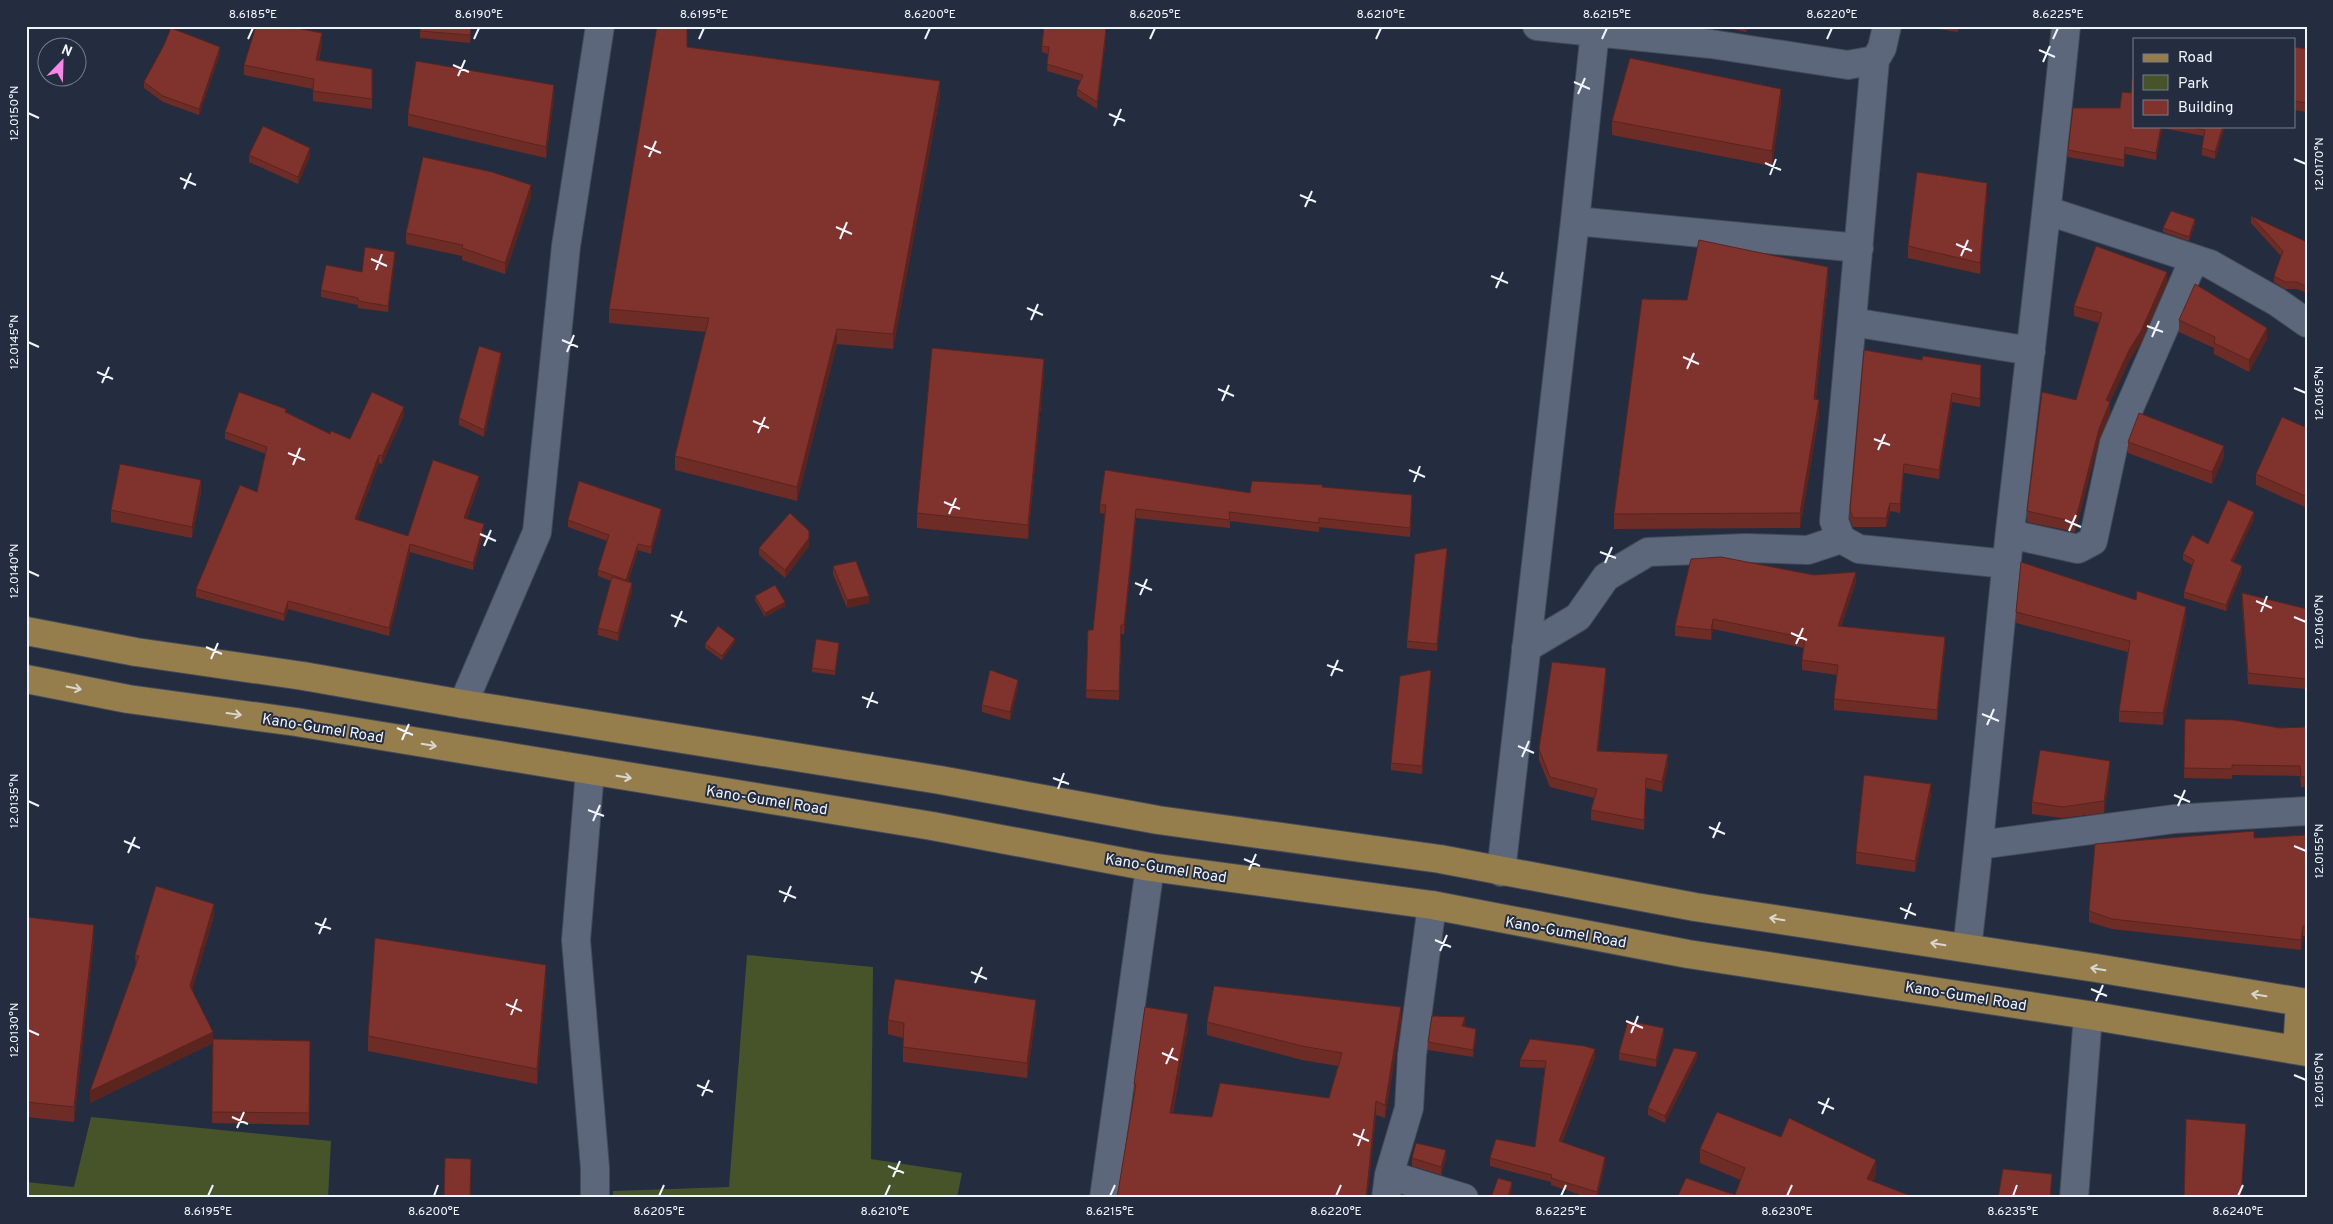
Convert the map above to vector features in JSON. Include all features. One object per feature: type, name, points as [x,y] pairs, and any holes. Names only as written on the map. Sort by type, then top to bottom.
[{"type":"main road","points":[[26,631],[136,652],[303,676],[463,704],[940,780],[1158,820],[1440,859],[1695,907],[1967,948],[2303,1003],[2302,1051]]},
{"type":"main road","name":"Kano-Gumel Road","points":[[26,679],[128,699],[296,722],[932,826],[1150,867],[1432,905],[1688,954],[2088,1015],[2302,1051]]},
{"type":"street","points":[[463,704],[537,532],[566,246],[600,26]]},
{"type":"street","points":[[1537,26],[1711,44],[1848,65],[1875,60]]},
{"type":"street","points":[[1887,26],[1882,48],[1875,60],[1834,521],[1840,539],[1859,549],[2007,564]]},
{"type":"street","points":[[1967,948],[2010,534],[2048,211],[2066,26]]},
{"type":"street","points":[[1501,872],[1575,221],[1594,31]]},
{"type":"street","points":[[2048,211],[2210,264],[2268,297],[2307,323]]},
{"type":"street","points":[[1575,221],[1859,248]]},
{"type":"street","points":[[2010,534],[2078,549],[2093,541],[2114,443],[2194,259]]},
{"type":"street","points":[[1852,322],[2031,351]]},
{"type":"street","points":[[1526,648],[1578,617],[1606,577],[1648,552],[1746,548],[1808,550],[1840,539]]},
{"type":"street","points":[[590,771],[576,940],[595,1168],[595,1198]]},
{"type":"street","points":[[1979,846],[2174,819],[2307,811]]},
{"type":"street","points":[[1104,1198],[1150,867]]},
{"type":"street","points":[[1432,905],[1412,1055],[1408,1108],[1387,1186],[1464,1198]]},
{"type":"street","points":[[2074,1198],[2088,1015]]},
{"type":"green space","points":[[747,955],[873,967],[871,1159],[962,1173],[957,1198],[613,1198],[613,1191],[729,1187]]},
{"type":"green space","points":[[91,1117],[331,1141],[328,1198],[26,1198],[26,1182],[74,1187]]},
{"type":"building","points":[[256,26],[286,26],[322,33],[316,60],[372,69],[372,99],[313,91],[314,79],[244,65]]},
{"type":"building","points":[[421,26],[471,26],[470,35],[420,31]]},
{"type":"building","points":[[657,26],[687,26],[687,47],[940,81],[893,334],[837,329],[797,487],[675,456],[709,318],[609,309]]},
{"type":"building","points":[[1044,26],[1106,26],[1097,102],[1077,89],[1083,75],[1047,64],[1049,47],[1042,46]]},
{"type":"building","points":[[171,28],[220,47],[199,109],[163,96],[144,82]]},
{"type":"building","points":[[2296,47],[2307,49],[2307,103],[2296,101]]},
{"type":"building","points":[[1630,58],[1781,89],[1772,151],[1612,121]]},
{"type":"building","points":[[416,61],[554,85],[546,147],[408,114]]},
{"type":"building","points":[[2133,79],[2133,128],[2161,128],[2156,153],[2125,147],[2124,160],[2068,150],[2073,108],[2120,108],[2122,92],[2131,93]]},
{"type":"building","points":[[263,126],[310,148],[298,177],[249,155]]},
{"type":"building","points":[[2196,128],[2222,128],[2215,152],[2202,148],[2205,130]]},
{"type":"building","points":[[423,157],[492,172],[531,185],[505,263],[462,248],[463,245],[406,233]]},
{"type":"building","points":[[1917,172],[1987,183],[1980,263],[1908,246]]},
{"type":"building","points":[[2171,211],[2195,219],[2189,237],[2163,228]]},
{"type":"building","points":[[2251,216],[2307,242],[2307,287],[2297,282],[2285,282],[2274,276],[2283,251]]},
{"type":"building","points":[[1699,240],[1828,267],[1814,399],[1819,400],[1800,513],[1614,514],[1642,299],[1687,300]]},
{"type":"building","points":[[2096,246],[2167,272],[2141,331],[2129,350],[2106,400],[2110,402],[2099,429],[2075,522],[2027,511],[2042,392],[2076,400],[2102,313],[2074,306]]},
{"type":"building","points":[[365,247],[395,252],[388,306],[358,301],[358,298],[321,290],[326,265],[362,272]]},
{"type":"building","points":[[2195,284],[2267,328],[2249,360],[2214,343],[2215,337],[2179,320]]},
{"type":"building","points":[[479,346],[501,353],[484,430],[459,418]]},
{"type":"building","points":[[932,348],[1044,359],[1028,525],[917,513]]},
{"type":"building","points":[[1864,350],[1922,360],[1923,356],[1981,365],[1980,399],[1952,393],[1939,470],[1904,464],[1900,504],[1890,503],[1886,518],[1853,518],[1850,510]]},
{"type":"building","points":[[239,392],[286,409],[285,412],[330,434],[331,431],[350,439],[372,392],[404,407],[382,456],[379,455],[355,519],[408,536],[433,460],[479,476],[464,518],[484,524],[473,563],[410,544],[389,628],[288,601],[284,614],[196,589],[240,485],[257,492],[267,447],[225,432]]},
{"type":"building","points":[[2139,413],[2224,446],[2212,472],[2128,442]]},
{"type":"building","points":[[2282,417],[2307,428],[2307,497],[2256,474]]},
{"type":"building","points":[[120,464],[201,480],[192,527],[111,510]]},
{"type":"building","points":[[1105,470],[1250,493],[1252,481],[1323,485],[1322,487],[1412,495],[1410,528],[1319,518],[1319,523],[1229,512],[1230,520],[1136,509],[1124,625],[1121,625],[1119,691],[1086,690],[1088,630],[1093,630],[1106,505],[1100,505]]},
{"type":"building","points":[[579,481],[661,509],[651,547],[638,544],[626,580],[598,570],[609,535],[568,520]]},
{"type":"building","points":[[2228,500],[2254,512],[2231,561],[2242,566],[2226,605],[2184,592],[2194,560],[2183,554],[2192,535],[2208,544]]},
{"type":"building","points":[[790,513],[809,531],[809,538],[785,570],[759,548]]},
{"type":"building","points":[[1447,548],[1437,644],[1407,641],[1415,554]]},
{"type":"building","points":[[1721,557],[1814,575],[1856,572],[1838,626],[1945,637],[1937,710],[1834,699],[1838,665],[1802,660],[1805,638],[1713,619],[1711,630],[1675,626],[1691,559]]},
{"type":"building","points":[[856,561],[869,596],[847,600],[833,566]]},
{"type":"building","points":[[2021,562],[2136,600],[2137,591],[2186,607],[2163,713],[2119,711],[2130,641],[2016,612]]},
{"type":"building","points":[[612,577],[632,583],[618,633],[598,628]]},
{"type":"building","points":[[775,585],[785,602],[765,613],[755,596]]},
{"type":"building","points":[[2242,593],[2307,609],[2306,679],[2248,673]]},
{"type":"building","points":[[718,626],[735,639],[722,656],[705,644]]},
{"type":"building","points":[[816,639],[839,643],[835,671],[812,668]]},
{"type":"building","points":[[1552,662],[1606,668],[1597,751],[1668,754],[1662,782],[1646,778],[1644,820],[1591,810],[1597,789],[1550,777],[1539,749]]},
{"type":"building","points":[[990,670],[1018,680],[1010,712],[982,705]]},
{"type":"building","points":[[1431,670],[1422,766],[1391,763],[1400,676]]},
{"type":"building","points":[[2185,719],[2233,720],[2280,728],[2307,727],[2307,777],[2301,777],[2300,766],[2232,765],[2232,769],[2184,768]]},
{"type":"building","points":[[2040,750],[2110,761],[2104,801],[2062,807],[2032,802]]},
{"type":"building","points":[[1864,775],[1931,784],[1915,861],[1856,852]]},
{"type":"building","points":[[2254,831],[2254,838],[2306,835],[2307,926],[2303,926],[2301,940],[2112,919],[2089,911],[2095,844]]},
{"type":"building","points":[[156,886],[214,904],[190,986],[213,1032],[90,1091],[139,956],[135,955]]},
{"type":"building","points":[[26,917],[94,925],[74,1107],[26,1102]]},
{"type":"building","points":[[375,938],[546,965],[537,1069],[368,1036]]},
{"type":"building","points":[[895,979],[1036,1000],[1027,1063],[903,1047],[904,1023],[888,1020]]},
{"type":"building","points":[[1214,986],[1401,1007],[1385,1105],[1376,1101],[1366,1198],[1199,1198],[1183,1196],[1183,1198],[1117,1198],[1136,1084],[1134,1084],[1145,1007],[1188,1014],[1170,1113],[1212,1117],[1220,1083],[1329,1098],[1342,1053],[1302,1046],[1207,1022]]},
{"type":"building","points":[[1432,1016],[1465,1017],[1462,1026],[1476,1029],[1473,1050],[1428,1042]]},
{"type":"building","points":[[1628,1021],[1664,1028],[1656,1060],[1619,1053]]},
{"type":"building","points":[[213,1039],[310,1041],[309,1113],[212,1112]]},
{"type":"building","points":[[1530,1039],[1595,1049],[1559,1141],[1605,1157],[1597,1192],[1551,1178],[1552,1175],[1490,1158],[1496,1139],[1535,1147],[1546,1061],[1520,1060]]},
{"type":"building","points":[[1674,1048],[1697,1052],[1665,1116],[1648,1108]]},
{"type":"building","points":[[1717,1112],[1781,1137],[1789,1118],[1876,1160],[1867,1179],[1916,1198],[1677,1198],[1686,1178],[1735,1195],[1745,1168],[1700,1149]]},
{"type":"building","points":[[2186,1119],[2246,1124],[2241,1196],[2250,1198],[2184,1198]]},
{"type":"building","points":[[1416,1143],[1446,1150],[1441,1167],[1412,1158]]},
{"type":"building","points":[[445,1158],[471,1159],[470,1198],[444,1198]]},
{"type":"building","points":[[2003,1169],[2052,1174],[2050,1198],[1998,1198]]},
{"type":"building","points":[[1498,1178],[1512,1182],[1508,1198],[1491,1198]]}]
